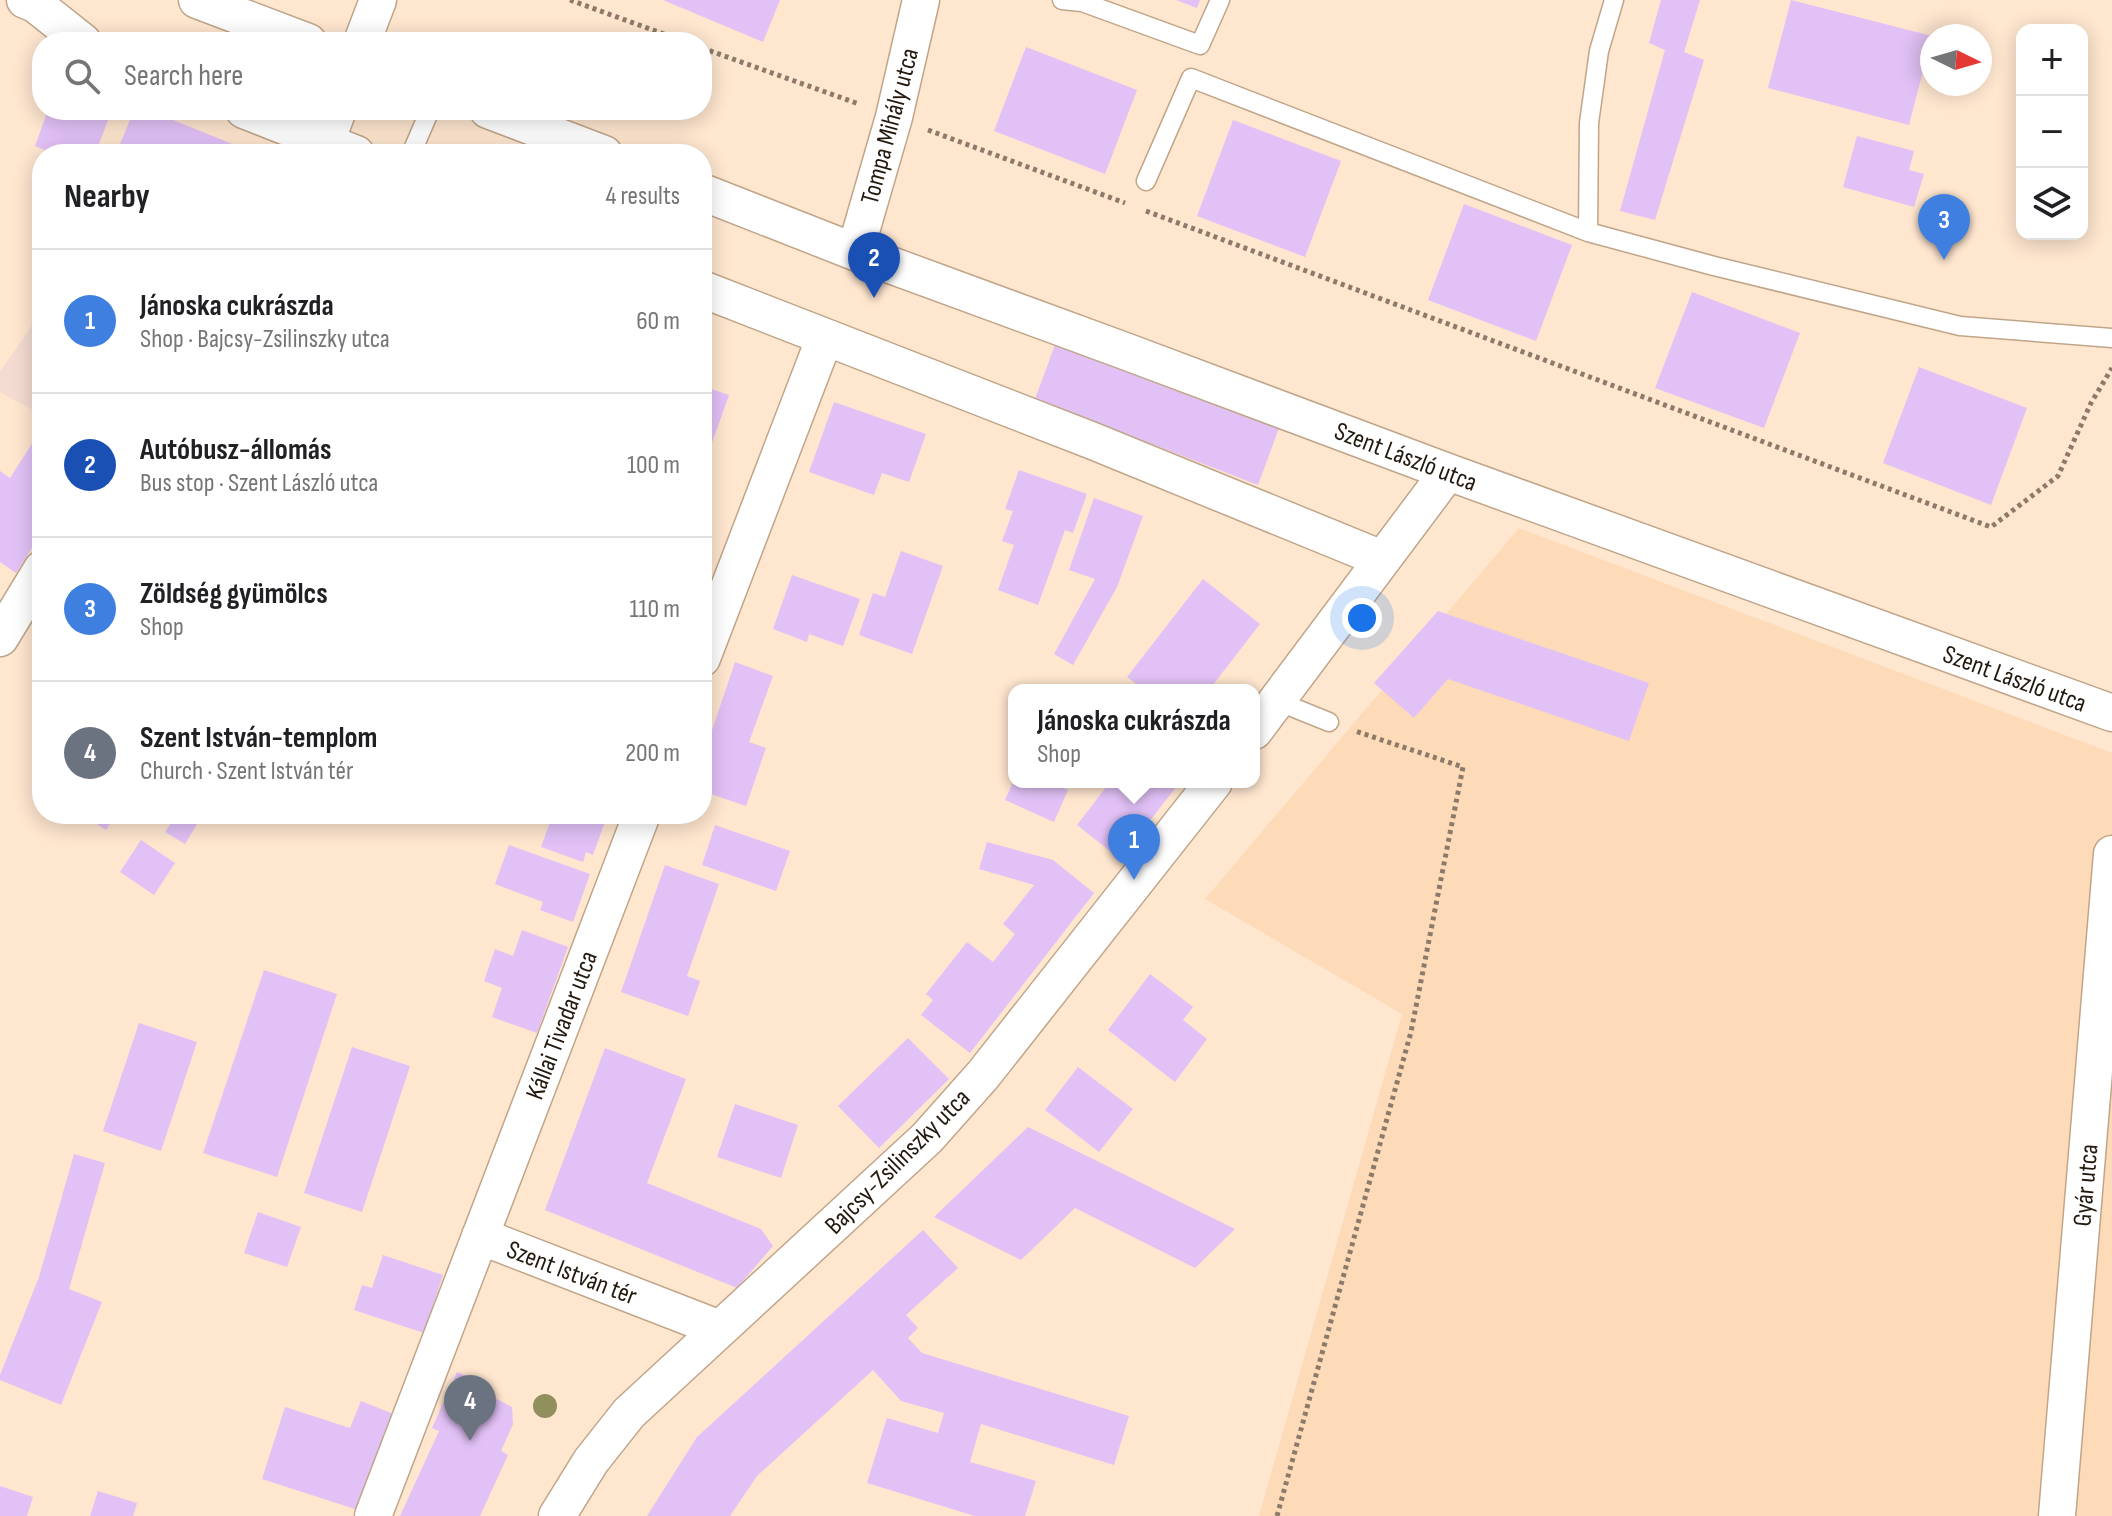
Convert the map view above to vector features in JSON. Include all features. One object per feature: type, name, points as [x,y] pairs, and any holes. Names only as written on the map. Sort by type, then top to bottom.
[{"type":"street","points":[[30,2],[79,0]]},
{"type":"street","points":[[197,0],[282,32]]},
{"type":"street","points":[[366,32],[378,0]]},
{"type":"street","name":"Tompa Mihály utca","points":[[855,252],[894,117],[921,0]]},
{"type":"street","points":[[30,2],[70,32]]},
{"type":"street","points":[[274,120],[335,140]]},
{"type":"street","points":[[512,120],[568,144]]},
{"type":"street","name":"Szent László utca","points":[[712,196],[1448,472],[2112,713]]},
{"type":"street","points":[[712,293],[1093,441],[1382,559]]},
{"type":"street","points":[[712,632],[825,337]]},
{"type":"street","points":[[1260,723],[1448,472]]},
{"type":"street","points":[[0,638],[32,585]]},
{"type":"street","name":"Bajcsy-Zsilinszky utca","points":[[557,1516],[591,1461],[629,1413],[927,1138],[983,1075],[1209,788]]},
{"type":"street","name":"Kállai Tivadar utca","points":[[480,1236],[638,824]]},
{"type":"street","name":"Gyár utca","points":[[2057,1516],[2112,854]]},
{"type":"street","name":"Szent István tér","points":[[373,1516],[480,1236],[720,1329]]},
{"type":"lane","points":[[1062,0],[1082,1],[1200,45]]},
{"type":"lane","points":[[1146,181],[1191,78],[1200,45],[1220,0]]},
{"type":"lane","points":[[1588,232],[1589,123],[1599,51],[1614,0]]},
{"type":"lane","points":[[1191,78],[1588,232],[1960,326],[2112,338]]},
{"type":"lane","points":[[415,144],[426,120]]},
{"type":"lane","points":[[1277,701],[1329,722]]},
{"type":"path","points":[[570,0],[658,32]]},
{"type":"path","points":[[712,52],[1131,206]]},
{"type":"path","points":[[1146,211],[1991,527],[2058,476],[2091,403],[2112,368]]},
{"type":"path","points":[[1277,1516],[1411,1032],[1463,767],[1329,722]]},
{"type":"shaded area","points":[[32,326],[32,410],[0,392],[0,372]]},
{"type":"shaded area","points":[[1519,528],[2112,753],[2112,1516],[1259,1516],[1402,1014],[1205,899]]},
{"type":"building","points":[[663,0],[780,0],[763,42]]},
{"type":"building","points":[[1176,0],[1200,0],[1197,8]]},
{"type":"building","points":[[1661,0],[1700,0],[1684,52],[1704,60],[1655,220],[1620,211],[1665,50],[1649,43]]},
{"type":"building","points":[[1791,0],[1920,33],[1920,82],[1909,125],[1768,88]]},
{"type":"building","points":[[1026,47],[1137,90],[1105,174],[994,131]]},
{"type":"building","points":[[44,120],[108,120],[99,144],[36,144]]},
{"type":"building","points":[[130,120],[173,120],[232,144],[120,144]]},
{"type":"building","points":[[1233,120],[1341,161],[1305,257],[1197,216]]},
{"type":"building","points":[[1857,136],[1914,151],[1909,170],[1924,174],[1914,207],[1843,187]]},
{"type":"building","points":[[1464,204],[1572,245],[1536,341],[1428,300]]},
{"type":"building","points":[[1692,292],[1800,333],[1764,428],[1655,388]]},
{"type":"building","points":[[1059,334],[1282,420],[1258,485],[1035,399]]},
{"type":"building","points":[[1919,367],[2027,408],[1991,505],[1883,463]]},
{"type":"building","points":[[712,389],[729,395],[712,443]]},
{"type":"building","points":[[834,402],[926,434],[909,482],[882,473],[874,495],[809,472]]},
{"type":"building","points":[[32,444],[32,548],[16,573],[0,562],[0,471],[10,478]]},
{"type":"building","points":[[1019,470],[1087,494],[1073,533],[1065,530],[1038,605],[998,590],[1014,545],[1002,541],[1013,511],[1005,509]]},
{"type":"building","points":[[1094,498],[1143,516],[1117,587],[1073,665],[1054,654],[1095,579],[1069,570]]},
{"type":"building","points":[[901,551],[943,566],[912,654],[859,635],[873,593],[885,597]]},
{"type":"building","points":[[792,575],[860,599],[843,646],[809,634],[807,642],[773,629]]},
{"type":"building","points":[[1203,579],[1260,624],[1214,684],[1136,684],[1127,677]]},
{"type":"building","points":[[1438,611],[1649,683],[1629,741],[1448,679],[1414,718],[1374,683]]},
{"type":"building","points":[[735,662],[773,676],[749,742],[766,748],[746,806],[712,794],[712,730]]},
{"type":"building","points":[[1010,788],[1068,790],[1054,822],[1005,800]]},
{"type":"building","points":[[1105,788],[1175,788],[1120,859],[1077,825]]},
{"type":"building","points":[[170,824],[197,824],[185,844],[165,832]]},
{"type":"building","points":[[549,824],[604,824],[593,855],[586,852],[583,862],[541,847]]},
{"type":"building","points":[[715,825],[790,851],[776,891],[702,865]]},
{"type":"building","points":[[141,840],[175,863],[154,895],[120,872]]},
{"type":"building","points":[[987,842],[1053,860],[1094,893],[970,1053],[921,1015],[933,1000],[926,994],[967,942],[993,962],[1015,934],[1003,924],[1034,885],[979,869]]},
{"type":"building","points":[[509,845],[590,874],[573,922],[540,910],[543,902],[495,884]]},
{"type":"building","points":[[665,865],[719,884],[687,976],[700,981],[688,1016],[621,992]]},
{"type":"building","points":[[522,930],[568,947],[537,1033],[492,1017],[502,988],[484,981],[495,949],[513,956]]},
{"type":"building","points":[[264,970],[337,994],[277,1177],[203,1153]]},
{"type":"building","points":[[1150,974],[1193,1007],[1183,1020],[1207,1039],[1175,1082],[1108,1030]]},
{"type":"building","points":[[139,1023],[197,1042],[161,1151],[103,1131]]},
{"type":"building","points":[[908,1038],[949,1079],[879,1148],[838,1106]]},
{"type":"building","points":[[352,1047],[410,1066],[362,1212],[304,1193]]},
{"type":"building","points":[[605,1048],[686,1079],[647,1183],[761,1229],[773,1246],[737,1288],[545,1210]]},
{"type":"building","points":[[1078,1067],[1133,1109],[1099,1152],[1045,1110]]},
{"type":"building","points":[[735,1104],[798,1125],[781,1178],[717,1157]]},
{"type":"building","points":[[1028,1127],[1235,1229],[1195,1268],[1075,1208],[1021,1260],[934,1217]]},
{"type":"building","points":[[74,1154],[105,1163],[69,1289],[102,1302],[61,1405],[0,1380],[0,1375],[39,1277]]},
{"type":"building","points":[[258,1212],[301,1227],[287,1267],[244,1253]]},
{"type":"building","points":[[923,1230],[958,1268],[906,1315],[918,1328],[908,1338],[922,1353],[1129,1416],[1114,1465],[981,1424],[970,1462],[1036,1481],[1025,1516],[975,1516],[867,1483],[887,1418],[938,1433],[944,1413],[901,1401],[873,1370],[757,1476],[730,1516],[647,1516],[697,1437]]},
{"type":"building","points":[[383,1255],[443,1275],[424,1333],[354,1310],[362,1285],[372,1288]]},
{"type":"building","points":[[457,1372],[477,1381],[469,1399],[483,1392],[512,1407],[513,1424],[501,1451],[508,1455],[480,1516],[400,1516],[439,1431],[432,1428]]},
{"type":"building","points":[[361,1401],[396,1415],[358,1510],[262,1479],[285,1407],[350,1428]]},
{"type":"building","points":[[0,1486],[33,1497],[27,1516],[0,1516]]},
{"type":"building","points":[[98,1491],[137,1503],[133,1516],[90,1516]]},
{"type":"place","name":"Zöldség gyümölcs","points":[[1944,260]]},
{"type":"place","name":"Autóbusz-állomás","points":[[874,298]]},
{"type":"place","name":"Jánoska cukrászda","points":[[1134,880]]},
{"type":"place","name":"Szent István-templom","points":[[470,1441]]}]
